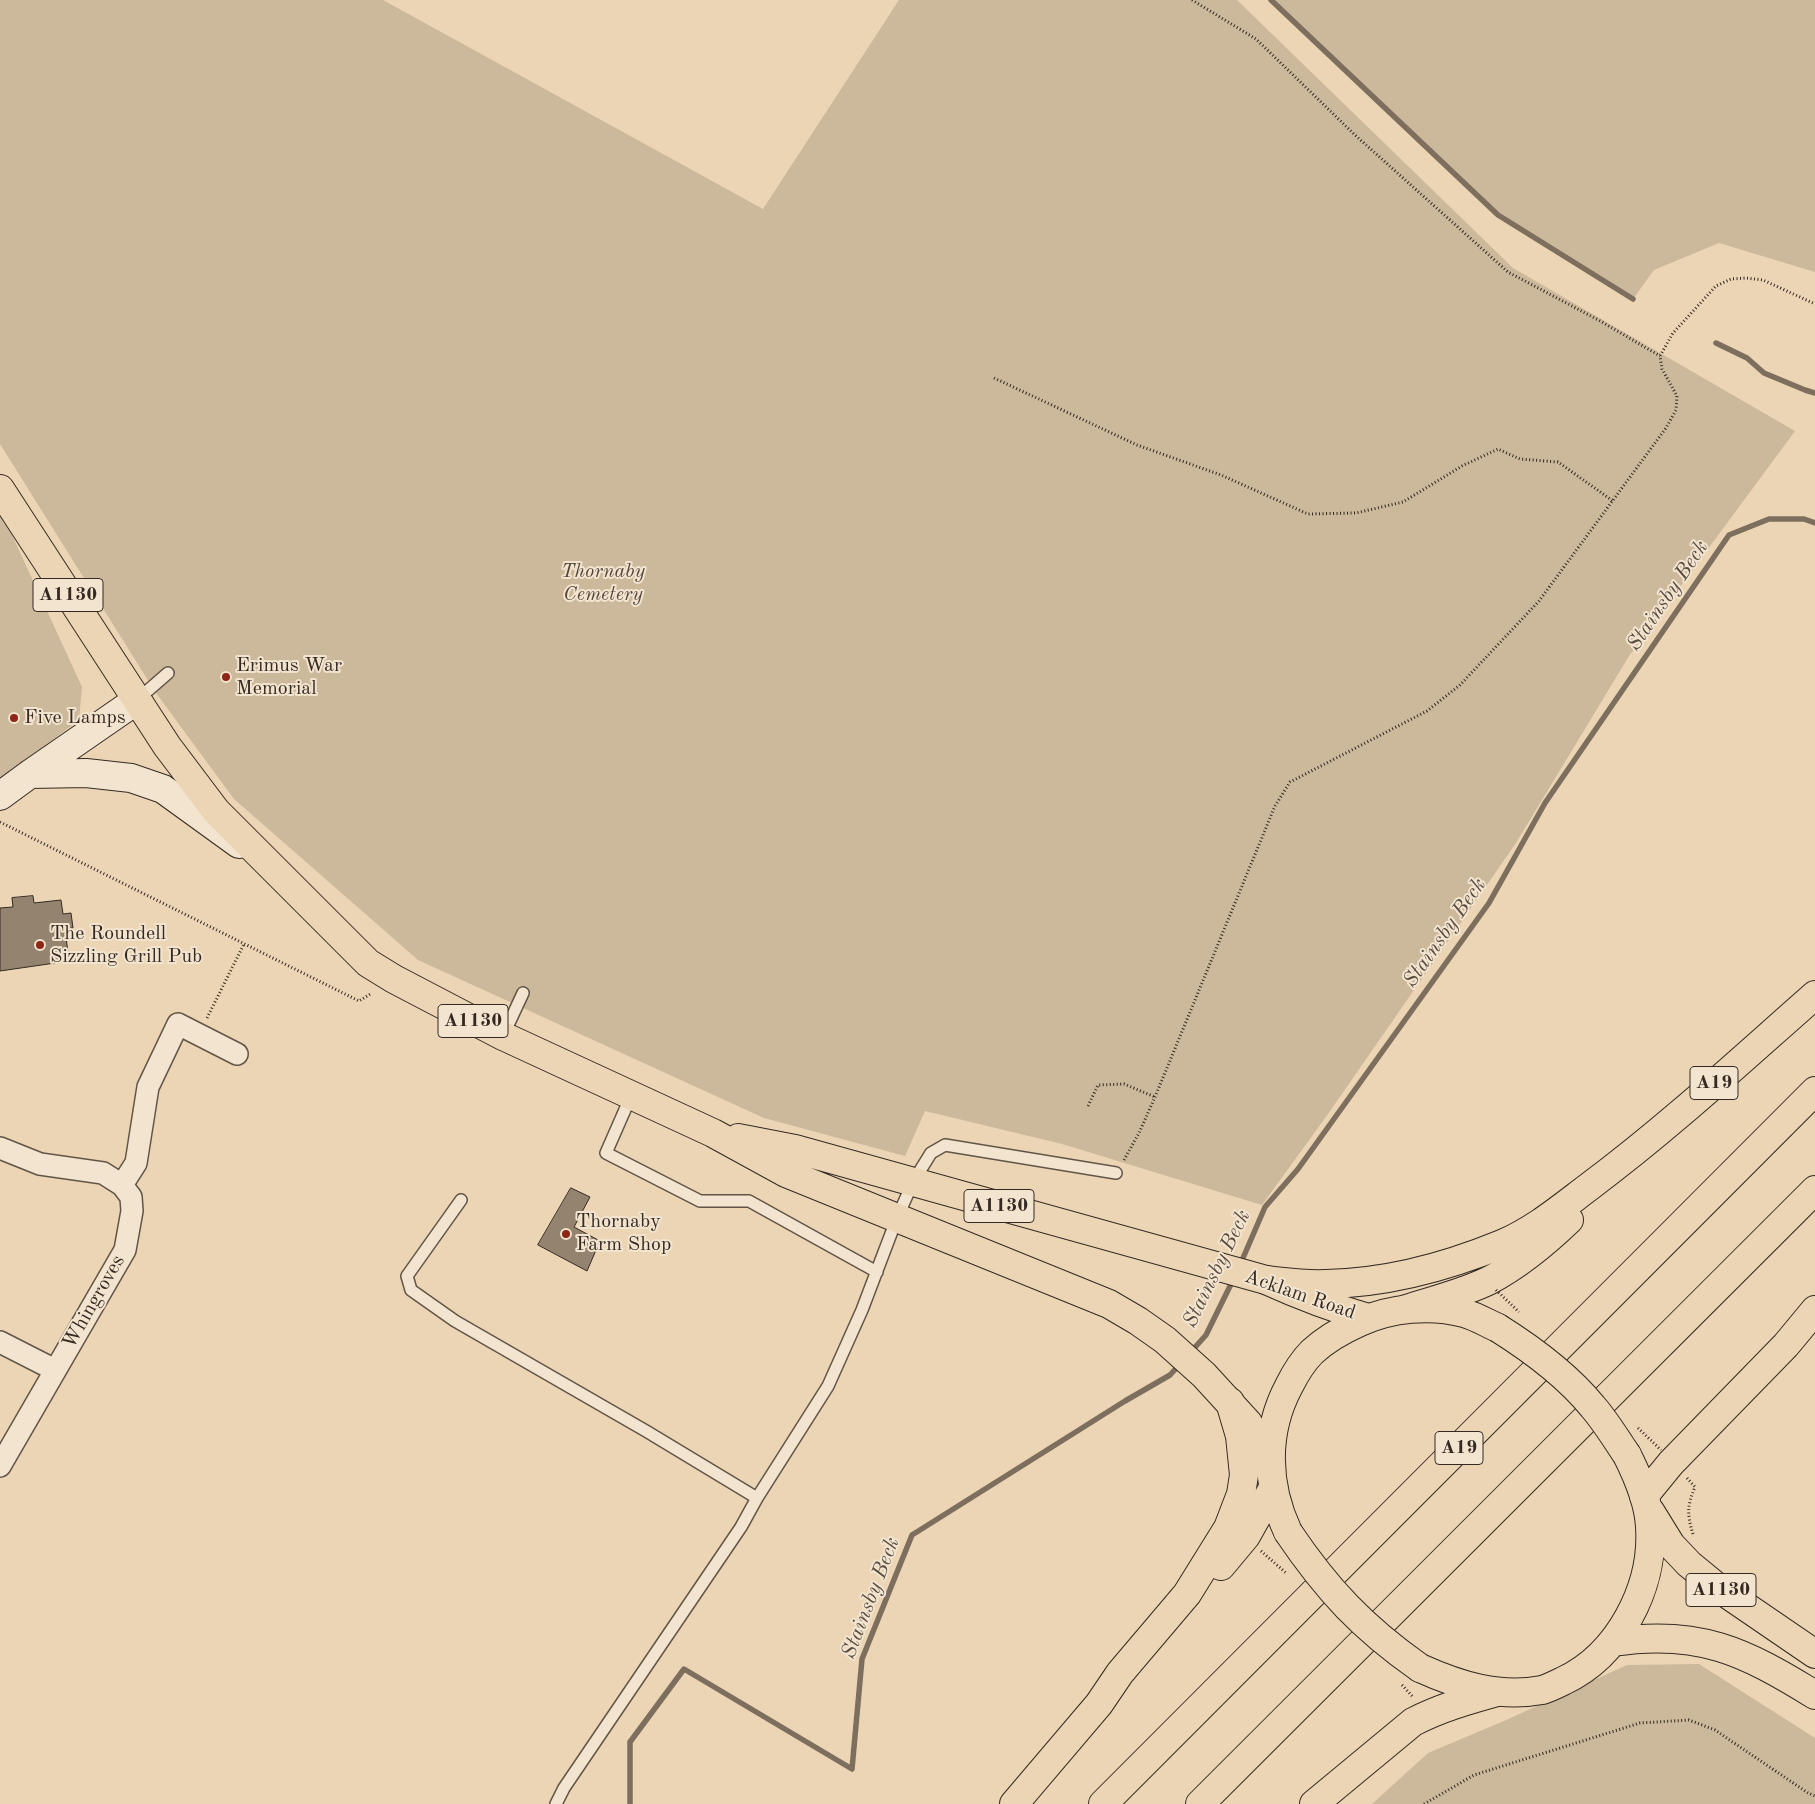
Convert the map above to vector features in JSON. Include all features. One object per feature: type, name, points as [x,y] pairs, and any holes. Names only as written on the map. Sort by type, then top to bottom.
[{"type":"main road","name":"A1130","points":[[0,490],[167,746],[216,811],[368,963],[394,980],[503,1036],[713,1133],[786,1173],[1109,1304],[1165,1340],[1204,1375],[1230,1402],[1248,1423],[1271,1478]]},
{"type":"main road","name":"A19","points":[[1260,1279],[1324,1284],[1366,1282],[1439,1266],[1504,1243],[1540,1223],[1612,1169],[1674,1119],[1815,995]]},
{"type":"main road","name":"A19","points":[[1103,1804],[1815,1091]]},
{"type":"main road","name":"A1130","points":[[713,1133],[795,1149],[913,1182]]},
{"type":"main road","name":"A19","points":[[1406,1309],[1465,1291],[1490,1280],[1528,1256],[1587,1203],[1612,1169]]},
{"type":"main road","name":"Acklam Road","points":[[913,1182],[1260,1279],[1316,1301],[1368,1318]]},
{"type":"main road","points":[[1200,1804],[1815,1190]]},
{"type":"main road","points":[[1314,1804],[1388,1741],[1413,1722],[1430,1713],[1460,1702],[1497,1692],[1544,1690],[1575,1675],[1596,1660],[1613,1642],[1637,1599],[1647,1571],[1651,1549],[1650,1525],[1636,1472],[1627,1455],[1594,1408],[1574,1385],[1524,1345],[1498,1328],[1464,1313],[1437,1309],[1406,1309],[1368,1318],[1338,1332],[1312,1352],[1298,1369],[1281,1400],[1272,1431],[1271,1478],[1280,1514],[1288,1532],[1319,1576],[1367,1628],[1420,1668],[1465,1686],[1497,1692]]},
{"type":"main road","points":[[1645,1501],[1666,1456],[1786,1345],[1815,1310]]},
{"type":"main road","points":[[1014,1804],[1100,1704],[1120,1673],[1187,1594],[1228,1528],[1241,1494],[1244,1475],[1240,1436],[1230,1402]]},
{"type":"main road","points":[[1187,1594],[1219,1568],[1246,1536],[1271,1478]]},
{"type":"main road","name":"A1130","points":[[1645,1501],[1671,1545],[1689,1564],[1717,1587],[1815,1654]]},
{"type":"main road","points":[[1613,1642],[1633,1638],[1696,1640],[1726,1648],[1786,1677],[1815,1695]]},
{"type":"street","points":[[0,796],[137,700]]},
{"type":"street","points":[[30,774],[86,773],[131,778],[163,789],[265,862]]},
{"type":"street","points":[[0,1148],[40,1164],[103,1173],[122,1185],[136,1162],[148,1087],[178,1024],[237,1054]]},
{"type":"street","name":"Whingroves","points":[[0,1466],[124,1250],[132,1211],[131,1197],[122,1185]]},
{"type":"street","points":[[0,1342],[55,1370]]},
{"type":"lane","points":[[137,700],[168,673]]},
{"type":"lane","points":[[503,1036],[523,992]]},
{"type":"lane","points":[[631,1096],[606,1153],[700,1201],[749,1200],[877,1272]]},
{"type":"lane","points":[[556,1804],[564,1788],[741,1527],[757,1498],[828,1386],[877,1272],[897,1218],[913,1182],[931,1153],[945,1145],[1116,1173]]},
{"type":"lane","points":[[461,1200],[407,1276],[411,1290],[455,1321],[629,1421],[757,1498]]},
{"type":"path","points":[[1192,0],[1256,39],[1355,135],[1508,272],[1602,322],[1660,356]]},
{"type":"path","points":[[1116,1173],[1139,1133],[1275,806],[1290,782],[1427,711],[1460,685],[1539,601],[1666,428],[1676,410],[1677,396],[1662,369],[1660,356],[1673,333],[1716,286],[1731,280],[1746,278],[1763,280],[1815,304]]},
{"type":"path","points":[[994,378],[1136,445],[1221,475],[1308,514],[1356,513],[1403,502],[1462,466],[1498,449],[1520,459],[1558,462],[1613,501]]},
{"type":"path","points":[[0,822],[359,1001],[394,980]]},
{"type":"path","points":[[199,1034],[244,944]]},
{"type":"path","points":[[1088,1106],[1098,1085],[1124,1084],[1155,1097]]},
{"type":"path","points":[[1666,1456],[1695,1487],[1688,1503],[1689,1520],[1694,1538]]},
{"type":"path","points":[[1395,1679],[1430,1713]]},
{"type":"path","points":[[1424,1804],[1474,1775],[1640,1724],[1689,1720],[1714,1730],[1815,1796]]},
{"type":"green space","name":"Thornaby Cemetery","points":[[0,0],[383,0],[763,209],[899,0],[1237,0],[1513,268],[1795,431],[1629,656],[1516,843],[1328,1114],[1262,1205],[1062,1144],[925,1111],[905,1156],[764,1118],[418,960],[234,799],[156,693],[0,444]]},
{"type":"green space","points":[[1271,0],[1815,0],[1815,272],[1719,243],[1654,270],[1633,299],[1498,215]]},
{"type":"green space","points":[[0,515],[12,535],[82,687],[79,720],[0,780]]},
{"type":"green space","points":[[1699,1664],[1815,1738],[1815,1804],[1372,1804],[1428,1753],[1627,1665]]},
{"type":"building","name":"The Roundell Sizzling Grill Pub","points":[[33,896],[34,903],[61,900],[63,914],[71,913],[73,928],[65,929],[69,961],[0,971],[0,908],[13,907],[12,898]]},
{"type":"building","name":"Thornaby Farm Shop","points":[[571,1188],[590,1197],[574,1227],[600,1241],[587,1271],[538,1245]]},
{"type":"waterway","points":[[1271,0],[1498,215],[1633,299]]},
{"type":"waterway","points":[[1716,343],[1747,358],[1764,373],[1815,393]]},
{"type":"waterway","name":"Stainsby Beck","points":[[1240,1265],[1265,1207],[1298,1169],[1489,903],[1545,803],[1729,535],[1769,519],[1804,519],[1815,523]]},
{"type":"waterway","name":"Stainsby Beck","points":[[1189,1354],[1206,1335],[1234,1278]]},
{"type":"waterway","name":"Stainsby Beck","points":[[630,1804],[630,1742],[684,1669],[852,1769],[862,1659],[912,1535],[1125,1401],[1170,1375],[1180,1364]]},
{"type":"place","name":"Erimus War Memorial","points":[[226,677]]},
{"type":"place","name":"Five Lamps","points":[[14,718]]},
{"type":"place","name":"The Roundell Sizzling Grill Pub","points":[[40,945]]},
{"type":"place","name":"Thornaby Farm Shop","points":[[566,1234]]}]
